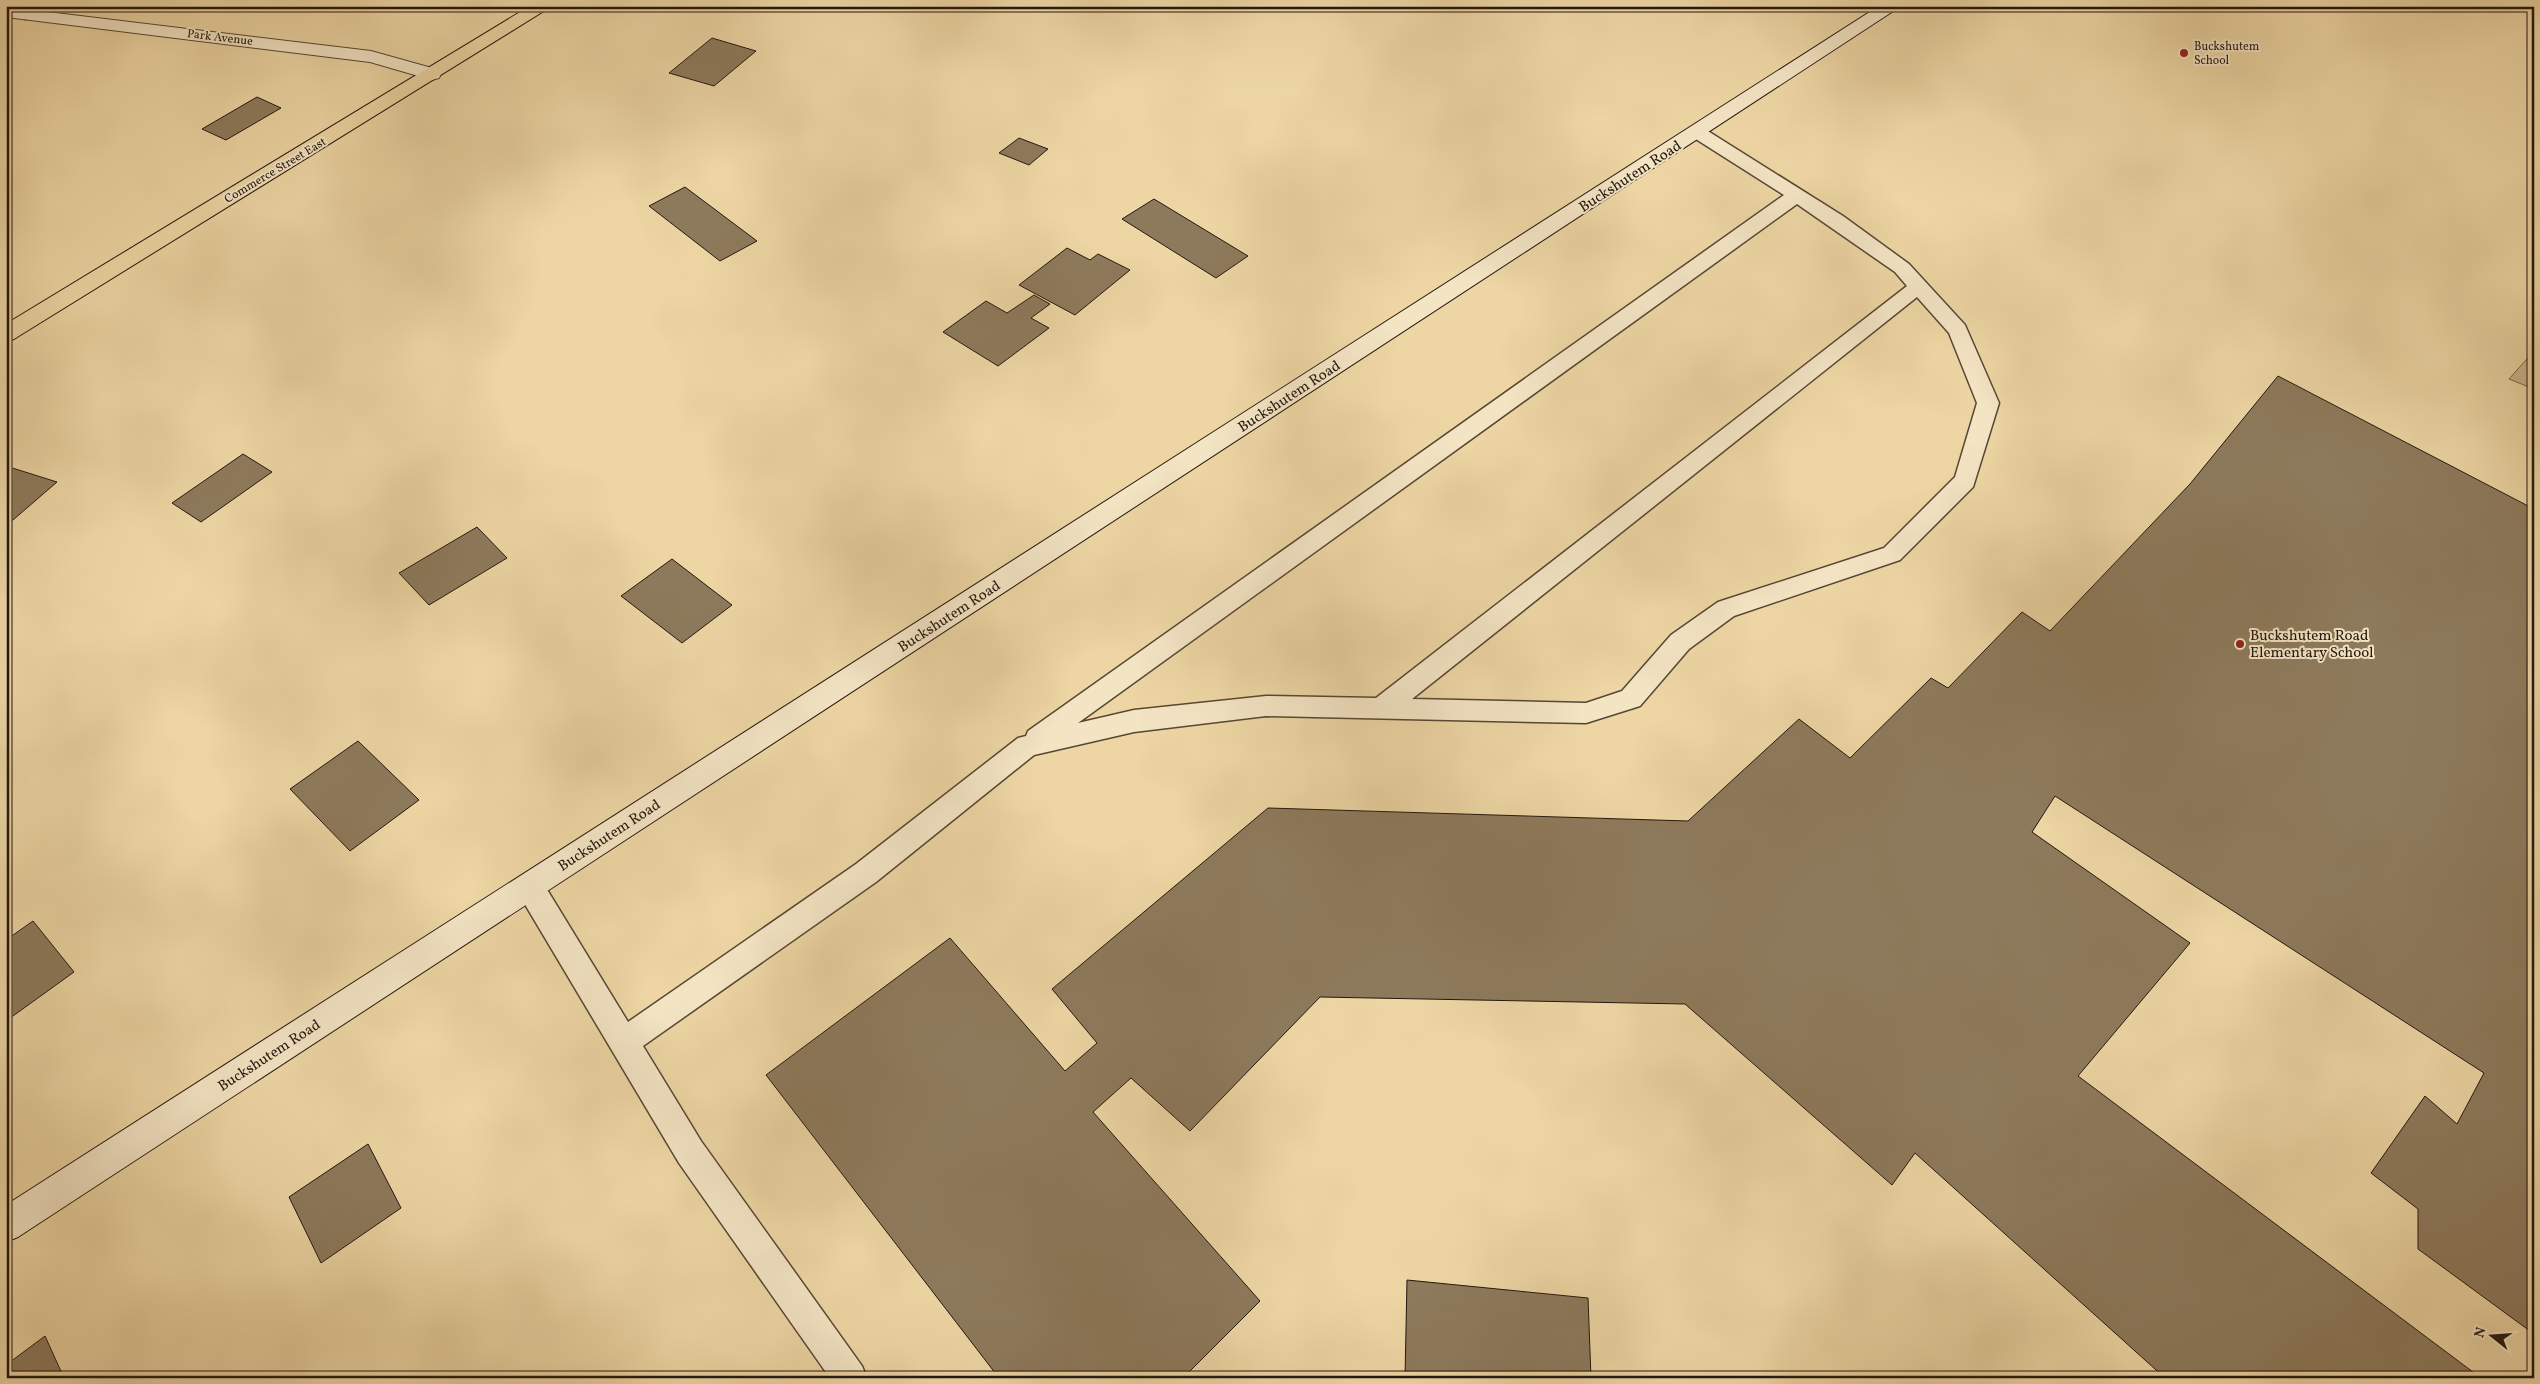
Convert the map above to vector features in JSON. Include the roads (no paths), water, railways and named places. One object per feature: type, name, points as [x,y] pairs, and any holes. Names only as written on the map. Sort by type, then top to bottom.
[{"type":"highway","name":"Commerce Street East","points":[[6,334],[543,6]]},
{"type":"main road","name":"Buckshutem Road","points":[[6,1225],[1892,6]]},
{"type":"main road","name":"Park Avenue","points":[[6,12],[29,10],[371,57],[432,74]]},
{"type":"lane","points":[[1027,746],[1134,722],[1266,706],[1383,707],[1586,713],[1630,699],[1680,642],[1726,608],[1892,554],[1965,480],[1988,403],[1958,330],[1902,268],[1798,195],[1697,132]]},
{"type":"lane","points":[[624,1042],[866,873],[1027,746],[1798,195]]},
{"type":"lane","points":[[1383,707],[1919,286]]},
{"type":"lane","points":[[530,887],[690,1152],[850,1378]]},
{"type":"place","name":"Buckshutem School","points":[[2184,53]]},
{"type":"place","name":"Buckshutem Road Elementary School","points":[[2240,644]]}]
